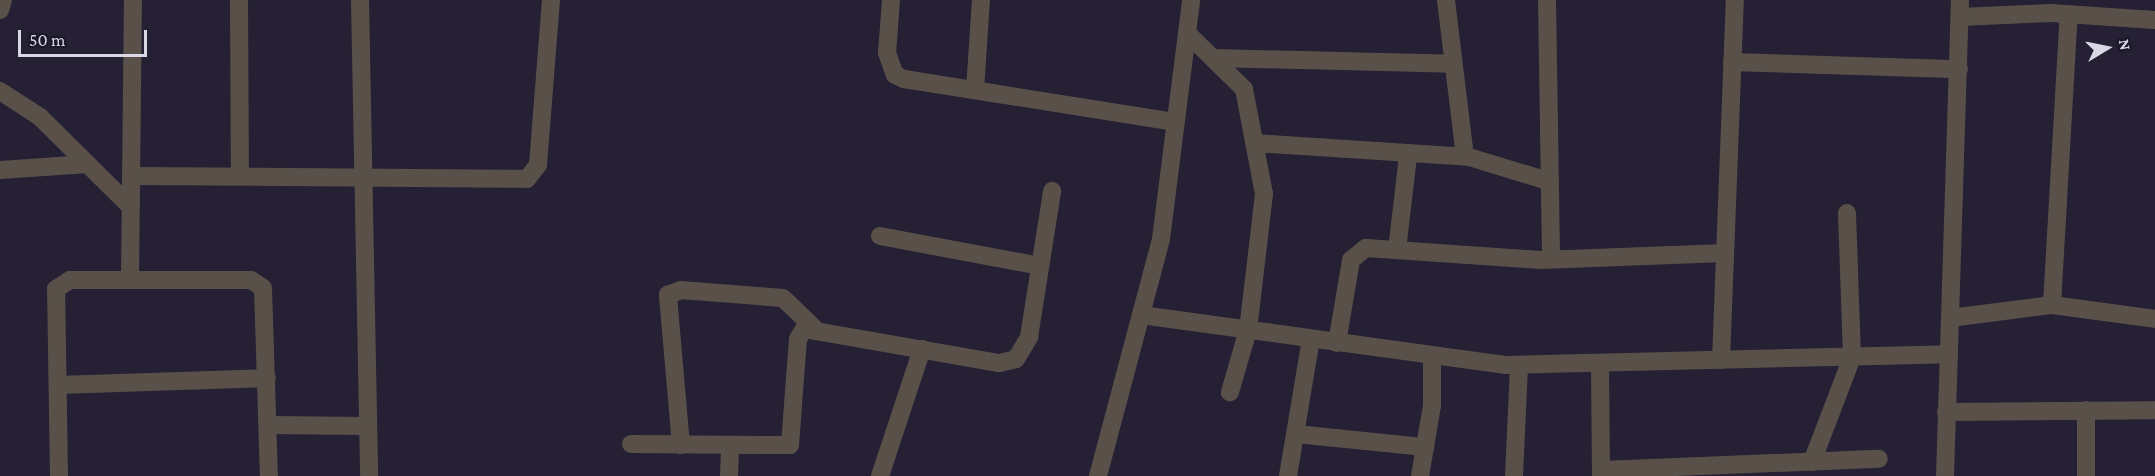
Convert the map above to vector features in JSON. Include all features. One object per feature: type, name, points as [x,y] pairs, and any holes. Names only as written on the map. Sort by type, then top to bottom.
[{"type":"street","points":[[0,10],[3,0]]},
{"type":"street","points":[[130,280],[133,0]]},
{"type":"street","points":[[240,0],[240,175]]},
{"type":"street","points":[[360,0],[369,476]]},
{"type":"street","points":[[131,176],[365,174],[518,181],[534,174],[546,99],[550,0]]},
{"type":"street","points":[[891,0],[887,53],[895,75],[1176,122]]},
{"type":"street","points":[[975,90],[981,0]]},
{"type":"street","points":[[1098,476],[1161,239],[1191,0]]},
{"type":"street","points":[[1446,0],[1465,156]]},
{"type":"street","points":[[1547,0],[1551,259]]},
{"type":"street","points":[[1721,360],[1735,0]]},
{"type":"street","points":[[1944,476],[1960,9],[2155,20]]},
{"type":"street","points":[[2052,305],[2069,14]]},
{"type":"street","points":[[1187,33],[1244,89],[1264,203],[1248,330],[1230,392]]},
{"type":"street","points":[[1214,58],[1453,64]]},
{"type":"street","points":[[1732,62],[1959,69]]},
{"type":"street","points":[[0,91],[40,117],[131,207]]},
{"type":"street","points":[[1254,143],[1408,156],[1465,156],[1548,181]]},
{"type":"street","points":[[1397,250],[1408,156]]},
{"type":"street","points":[[0,170],[88,164]]},
{"type":"street","points":[[631,444],[730,447],[790,445],[798,339],[804,329],[999,363],[1016,359],[1029,337],[1052,191]]},
{"type":"street","points":[[1812,462],[1852,357],[1847,213]]},
{"type":"street","points":[[880,236],[1040,266]]},
{"type":"street","points":[[1337,343],[1354,254],[1366,248],[1551,259],[1725,253]]},
{"type":"street","points":[[59,476],[59,283],[130,280],[258,283],[264,294],[269,476]]},
{"type":"street","points":[[681,445],[668,295],[681,290],[783,298],[814,329]]},
{"type":"street","points":[[1950,318],[2052,305],[2155,319]]},
{"type":"street","points":[[1141,315],[1337,343],[1519,365],[1949,354]]},
{"type":"street","points":[[1288,476],[1311,339]]},
{"type":"street","points":[[880,476],[922,348]]},
{"type":"street","points":[[1420,476],[1425,447],[1432,355]]},
{"type":"street","points":[[1600,363],[1601,473],[1879,459]]},
{"type":"street","points":[[1514,476],[1519,365]]},
{"type":"street","points":[[58,385],[267,378]]},
{"type":"street","points":[[2086,410],[2086,476]]},
{"type":"street","points":[[1946,412],[2155,410]]},
{"type":"street","points":[[268,425],[368,426]]},
{"type":"street","points":[[1296,434],[1425,447]]},
{"type":"street","points":[[729,476],[730,447]]}]
